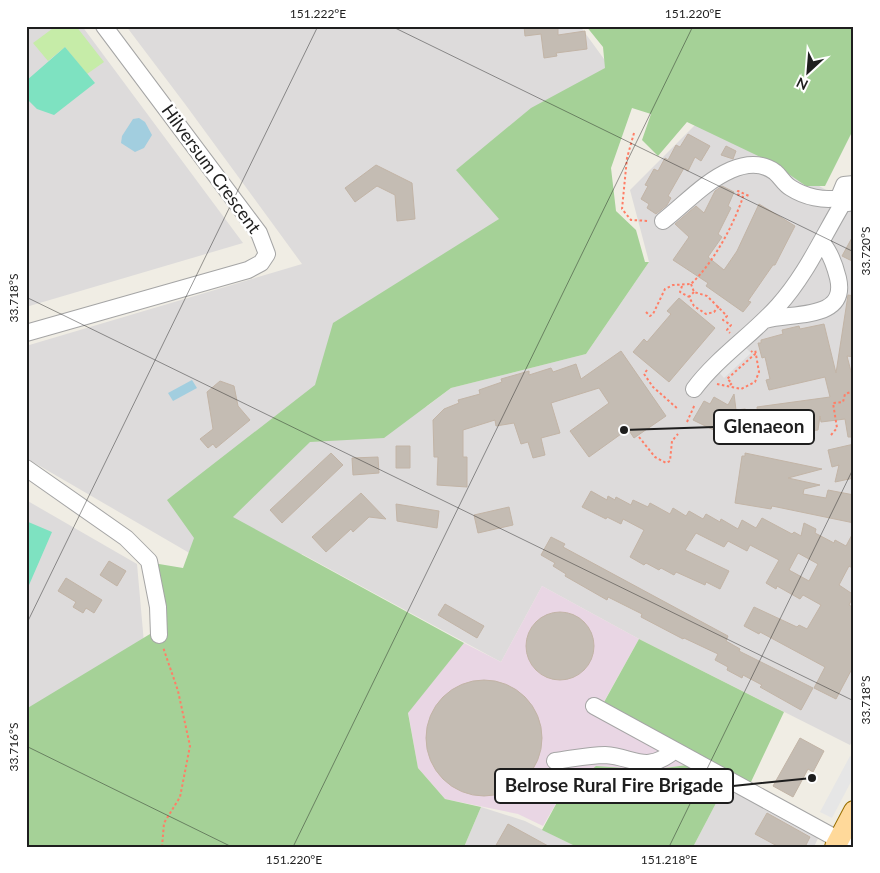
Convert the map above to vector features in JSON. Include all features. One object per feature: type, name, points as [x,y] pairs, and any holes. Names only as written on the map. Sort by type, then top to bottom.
[{"type":"main road","points":[[842,844],[854,812]]},
{"type":"street","name":"Hilversum Crescent","points":[[26,333],[248,270],[261,263],[267,254],[260,233],[104,26]]},
{"type":"street","points":[[663,221],[690,195],[713,180],[747,165],[761,166],[774,172],[793,190],[809,196],[829,200],[849,189]]},
{"type":"street","points":[[695,395],[793,289],[822,243],[849,189]]},
{"type":"street","points":[[765,320],[780,316],[812,314],[828,308],[838,296],[839,281],[834,264],[822,243]]},
{"type":"street","points":[[26,468],[126,538],[149,561],[158,607],[159,635]]},
{"type":"street","points":[[594,706],[842,844]]},
{"type":"street","points":[[555,761],[606,755],[634,763],[662,761],[674,751]]},
{"type":"path","points":[[634,133],[627,158],[622,209],[631,220],[663,221]]},
{"type":"path","points":[[646,312],[650,316],[653,314],[665,289],[673,285],[691,284],[710,262],[736,219],[743,196],[737,194],[738,191],[749,196]]},
{"type":"path","points":[[691,284],[694,292]]},
{"type":"path","points":[[682,286],[680,292],[689,297],[694,306],[706,314],[714,312],[719,306]]},
{"type":"path","points":[[689,297],[694,292]]},
{"type":"path","points":[[694,292],[707,296],[719,306],[727,316],[723,320],[731,325],[727,330],[731,334]]},
{"type":"path","points":[[750,345],[749,349],[755,354]]},
{"type":"path","points":[[715,385],[730,385],[741,389],[755,382],[759,372],[754,347]]},
{"type":"path","points":[[730,385],[732,383],[727,379],[755,354]]},
{"type":"path","points":[[647,370],[644,374],[653,387],[678,409]]},
{"type":"path","points":[[831,435],[837,428],[833,404],[843,402],[845,394],[854,390]]},
{"type":"path","points":[[687,422],[695,395]]},
{"type":"path","points":[[639,437],[655,457],[666,463],[670,461],[672,441],[678,434]]},
{"type":"path","points":[[159,635],[178,691],[190,746],[180,797],[164,823],[162,847]]},
{"type":"shaded area","points":[[26,26],[82,26],[243,243],[26,307]]},
{"type":"shaded area","points":[[126,26],[580,26],[620,81],[426,407],[451,388],[586,354],[649,262],[630,190],[696,124],[739,140],[854,206],[854,738],[850,745],[639,639],[542,586],[501,662],[302,554],[260,594],[26,458],[26,346],[302,264]]},
{"type":"shaded area","points":[[744,346],[751,353],[724,378],[717,370]]},
{"type":"shaded area","points":[[26,500],[137,564],[144,643],[26,715]]},
{"type":"shaded area","points":[[542,586],[639,639],[596,716],[687,765],[650,770],[561,795],[543,826],[518,814],[445,799],[418,768],[408,712],[464,643],[501,662]]},
{"type":"shaded area","points":[[850,756],[854,758],[854,776],[832,818],[820,812]]},
{"type":"shaded area","points":[[725,786],[819,836],[814,847],[693,847]]},
{"type":"shaded area","points":[[481,807],[525,821],[577,847],[464,847]]},
{"type":"green space","points":[[56,26],[76,26],[104,62],[87,74],[65,47],[48,61],[33,43]]},
{"type":"green space","points":[[586,26],[854,26],[854,128],[825,186],[806,186],[771,162],[687,122],[658,156],[642,140],[651,114],[632,108],[611,168],[616,211],[636,230],[645,262],[649,262],[586,354],[451,388],[384,438],[310,442],[233,517],[464,643],[408,713],[418,768],[445,799],[481,807],[464,847],[26,847],[26,709],[155,631],[147,562],[183,568],[194,538],[167,500],[315,385],[333,323],[499,219],[456,170],[531,108],[605,68],[603,47]]},
{"type":"green space","points":[[65,47],[95,83],[54,115],[37,109],[26,98],[26,81]]},
{"type":"green space","points":[[26,521],[52,532],[26,592]]},
{"type":"green space","points":[[639,639],[784,712],[750,784],[603,704]]},
{"type":"green space","points":[[687,765],[725,786],[693,847],[577,847],[542,830],[561,795],[596,766],[650,770]]},
{"type":"water","points":[[139,118],[145,122],[152,135],[144,148],[135,152],[121,143],[122,136],[133,119]]},
{"type":"water","points":[[192,380],[197,388],[173,401],[168,393]]},
{"type":"building","points":[[524,26],[558,26],[558,35],[585,31],[587,49],[556,53],[557,56],[544,58],[541,34],[525,36]]},
{"type":"building","points":[[688,134],[710,146],[701,161],[695,157],[688,171],[684,168],[668,196],[671,198],[667,205],[656,214],[647,208],[649,204],[641,199],[648,186],[645,185],[654,169],[658,171],[665,158],[668,160],[676,145],[680,147]]},
{"type":"building","points":[[726,146],[736,151],[733,159],[721,155]]},
{"type":"building","points":[[376,165],[412,183],[415,219],[397,221],[395,195],[377,186],[355,202],[345,188]]},
{"type":"building","points":[[722,186],[734,192],[728,206],[731,208],[718,234],[722,237],[708,257],[724,270],[737,251],[759,204],[795,226],[775,265],[773,265],[748,301],[751,302],[743,312],[706,286],[708,283],[673,260],[689,237],[675,224],[696,206],[704,213],[715,191]]},
{"type":"building","points":[[854,234],[854,262],[842,256]]},
{"type":"building","points":[[848,295],[854,296],[854,357],[847,356],[854,383],[854,437],[848,437],[845,419],[821,422],[820,416],[818,430],[795,433],[795,430],[773,433],[773,427],[759,426],[757,407],[830,397],[825,377],[769,390],[766,380],[770,379],[765,357],[762,358],[758,343],[761,343],[761,340],[783,334],[782,330],[799,326],[800,329],[824,324],[836,373]]},
{"type":"building","points":[[679,298],[715,328],[669,382],[633,352],[644,339],[647,342],[671,314],[667,311]]},
{"type":"building","points":[[621,351],[666,416],[634,438],[628,429],[589,457],[570,431],[609,403],[599,388],[551,403],[560,433],[541,438],[545,455],[533,458],[528,442],[521,444],[514,423],[496,426],[495,420],[463,430],[463,457],[467,457],[467,487],[437,485],[438,457],[434,457],[433,420],[444,409],[459,403],[458,400],[480,394],[479,390],[502,382],[501,379],[529,371],[529,375],[551,368],[553,372],[576,364],[581,379]]},
{"type":"building","points":[[220,381],[234,386],[238,406],[250,420],[216,448],[213,444],[208,448],[200,439],[213,429],[207,392]]},
{"type":"building","points":[[734,394],[736,410],[745,409],[753,413],[743,432],[737,429],[735,433],[729,430],[726,436],[693,420],[704,401],[710,404],[714,397],[728,405]]},
{"type":"building","points":[[854,444],[854,478],[835,482],[839,465],[832,467],[828,450]]},
{"type":"building","points":[[396,446],[410,446],[410,468],[396,468]]},
{"type":"building","points":[[331,453],[343,465],[282,523],[270,510]]},
{"type":"building","points":[[745,453],[822,469],[788,478],[820,485],[804,489],[803,494],[826,498],[828,490],[854,495],[854,523],[772,506],[771,509],[735,503],[742,456],[745,456]]},
{"type":"building","points":[[378,457],[379,473],[353,475],[352,458]]},
{"type":"building","points":[[591,491],[607,500],[608,496],[615,500],[616,497],[631,505],[633,500],[648,507],[650,503],[670,514],[673,508],[686,516],[689,511],[703,519],[706,514],[720,522],[721,519],[738,529],[742,520],[756,528],[762,518],[792,534],[794,532],[801,536],[804,523],[816,529],[815,533],[834,543],[835,540],[846,546],[854,531],[854,569],[849,566],[839,585],[854,595],[849,605],[854,608],[854,665],[836,699],[814,688],[825,667],[760,632],[759,634],[744,626],[754,607],[797,627],[799,625],[807,629],[821,605],[803,595],[800,599],[777,586],[776,589],[766,583],[779,560],[750,545],[747,551],[728,541],[724,547],[696,533],[685,550],[729,571],[720,589],[706,582],[705,585],[676,572],[674,575],[646,563],[644,565],[630,557],[644,530],[623,519],[621,524],[582,507]],"holes":[[[798,553],[818,564],[809,581],[789,570]]]},
{"type":"building","points":[[361,493],[386,519],[369,517],[353,532],[351,529],[326,552],[312,537]]},
{"type":"building","points":[[396,504],[439,511],[437,528],[397,521]]},
{"type":"building","points":[[509,507],[513,525],[478,533],[474,515]]},
{"type":"building","points":[[551,537],[565,544],[563,547],[728,636],[726,641],[740,649],[739,651],[813,688],[801,710],[760,687],[762,685],[743,675],[742,678],[727,670],[728,667],[715,660],[718,654],[683,639],[641,617],[642,614],[608,597],[607,600],[565,576],[566,574],[553,566],[555,563],[541,555]]},
{"type":"building","points":[[109,561],[126,571],[117,586],[100,575]]},
{"type":"building","points":[[66,578],[102,600],[94,613],[86,608],[83,613],[73,607],[76,602],[58,591]]},
{"type":"building","points":[[445,604],[484,626],[477,638],[438,615]]},
{"type":"building","points":[[560,612],[573,615],[584,622],[591,633],[594,646],[591,659],[584,670],[573,677],[560,680],[547,677],[536,670],[529,659],[526,646],[529,633],[536,622],[547,615]]},
{"type":"building","points":[[484,680],[506,685],[525,697],[537,716],[542,738],[537,760],[525,779],[506,791],[484,796],[462,791],[443,779],[431,760],[426,738],[431,716],[443,697],[462,685]]},
{"type":"building","points":[[800,738],[824,751],[813,772],[808,769],[793,797],[773,786]]},
{"type":"building","points":[[767,813],[810,837],[805,847],[779,847],[755,834]]},
{"type":"building","points":[[508,824],[550,847],[495,847]]},
{"type":"place","name":"Glenaeon","points":[[624,430]]},
{"type":"place","name":"Belrose Rural Fire Brigade","points":[[812,778]]}]
